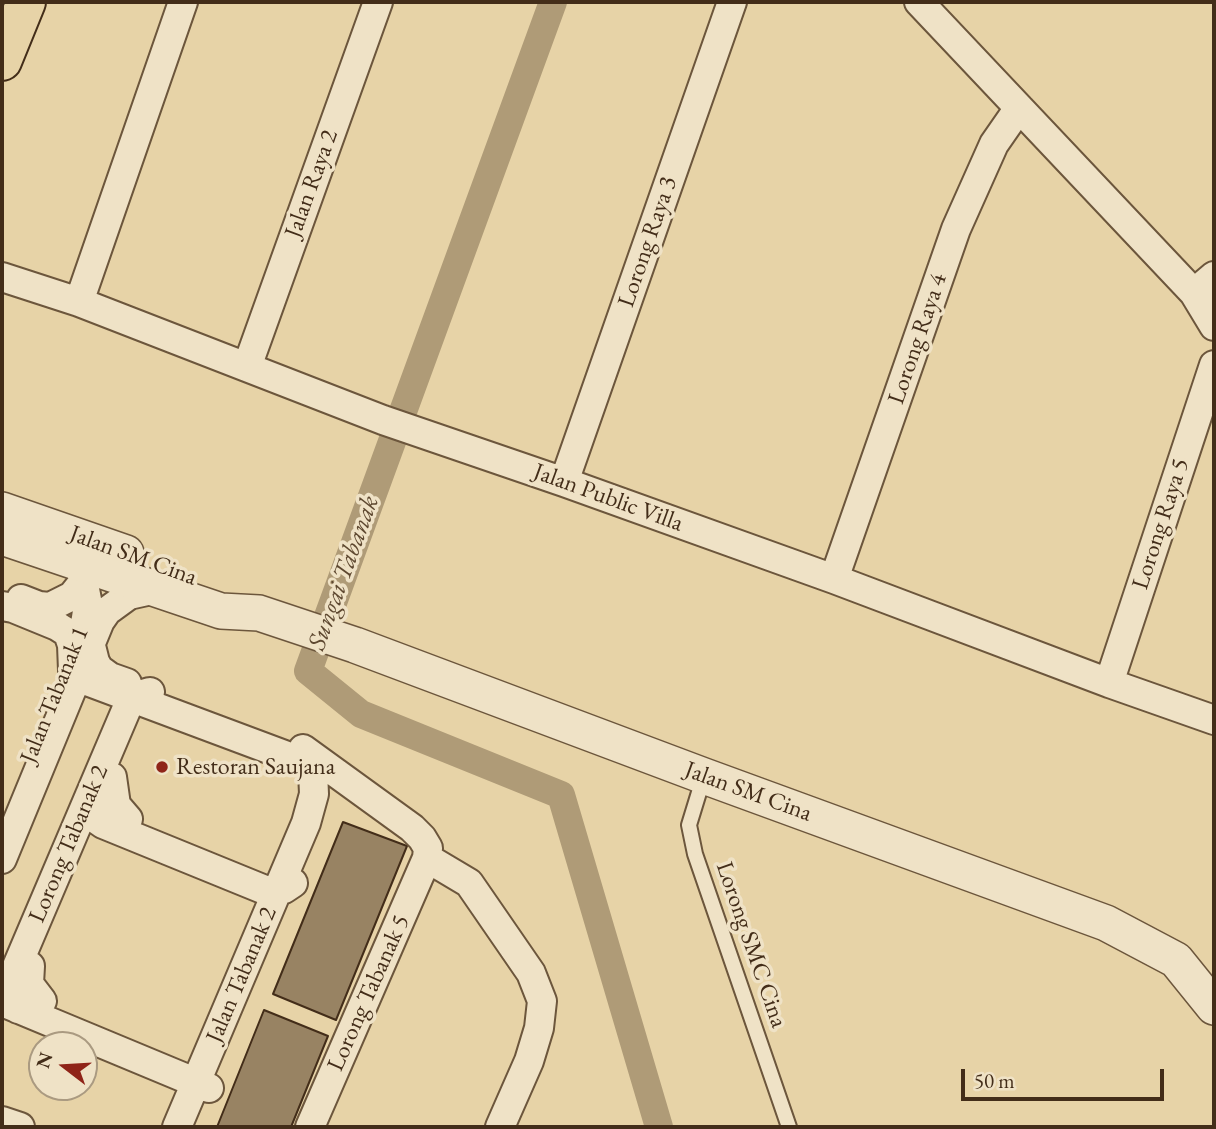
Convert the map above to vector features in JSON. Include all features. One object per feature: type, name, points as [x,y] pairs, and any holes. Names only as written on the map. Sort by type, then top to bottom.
[{"type":"highway","points":[[2,61],[26,2]]},
{"type":"street","points":[[79,302],[183,2]]},
{"type":"street","name":"Jalan Raya 2","points":[[247,367],[378,2]]},
{"type":"street","name":"Lorong Raya 3","points":[[564,482],[732,2]]},
{"type":"street","points":[[919,2],[1019,108],[1204,284],[1214,326]]},
{"type":"street","name":"Lorong Raya 4","points":[[834,579],[956,229],[994,144],[1019,108]]},
{"type":"street","name":"Jalan Public Villa","points":[[2,277],[79,302],[395,424],[834,579],[1214,720]]},
{"type":"street","name":"Lorong Raya 5","points":[[1109,683],[1214,365]]},
{"type":"street","name":"Jalan SM Cina","points":[[2,510],[230,591],[270,617]]},
{"type":"street","name":"Jalan SM Cina","points":[[2,537],[80,571],[156,589],[220,611],[270,617],[355,645],[1106,923],[1176,960],[1214,1007]]},
{"type":"street","points":[[2,592],[39,606],[50,607],[72,596],[80,571]]},
{"type":"street","name":"Jalan Tabanak 1","points":[[80,571],[88,605],[85,624],[116,687]]},
{"type":"street","points":[[125,730],[100,621],[117,602],[128,595],[156,589]]},
{"type":"street","points":[[2,606],[46,621],[68,633],[72,645],[116,687],[155,710],[141,716],[125,730]]},
{"type":"street","points":[[116,687],[303,749],[412,828],[428,848],[427,858],[469,883],[531,973],[542,1001],[539,1028],[529,1061],[500,1127]]},
{"type":"street","points":[[116,687],[308,765],[313,771],[315,782],[312,825]]},
{"type":"street","name":"Jalan Tabanak 1","points":[[2,826],[116,687]]},
{"type":"street","name":"Jalan Tabanak 1","points":[[2,859],[116,687]]},
{"type":"street","name":"Lorong Tabanak 2","points":[[100,819],[116,804],[112,777],[125,730]]},
{"type":"street","name":"Lorong Tabanak 2","points":[[14,989],[100,819],[125,730]]},
{"type":"street","points":[[312,825],[328,795],[330,784],[326,766]]},
{"type":"street","points":[[100,819],[247,874],[270,892],[285,886]]},
{"type":"street","name":"Jalan Tabanak 2","points":[[194,1068],[285,886],[312,825]]},
{"type":"street","name":"Lorong Tabanak 5","points":[[310,1127],[427,858]]},
{"type":"street","points":[[247,874],[260,898],[259,934]]},
{"type":"street","name":"Jalan Tabanak 2","points":[[183,1125],[194,1068],[285,886]]},
{"type":"street","points":[[14,989],[194,1068]]},
{"type":"street","points":[[183,1125],[180,1089],[171,1073],[194,1068]]},
{"type":"street","points":[[2,1121],[20,1127]]},
{"type":"lane","name":"Lorong SMC Cina","points":[[704,776],[689,825],[695,854],[789,1127]]},
{"type":"building","points":[[343,822],[407,846],[336,1020],[273,994]]},
{"type":"building","points":[[264,1010],[328,1036],[291,1127],[217,1127]]},
{"type":"waterway","name":"Sungai Tabanak","points":[[553,2],[308,671],[361,714],[561,795],[659,1127]]},
{"type":"place","name":"Restoran Saujana","points":[[162,767]]}]
